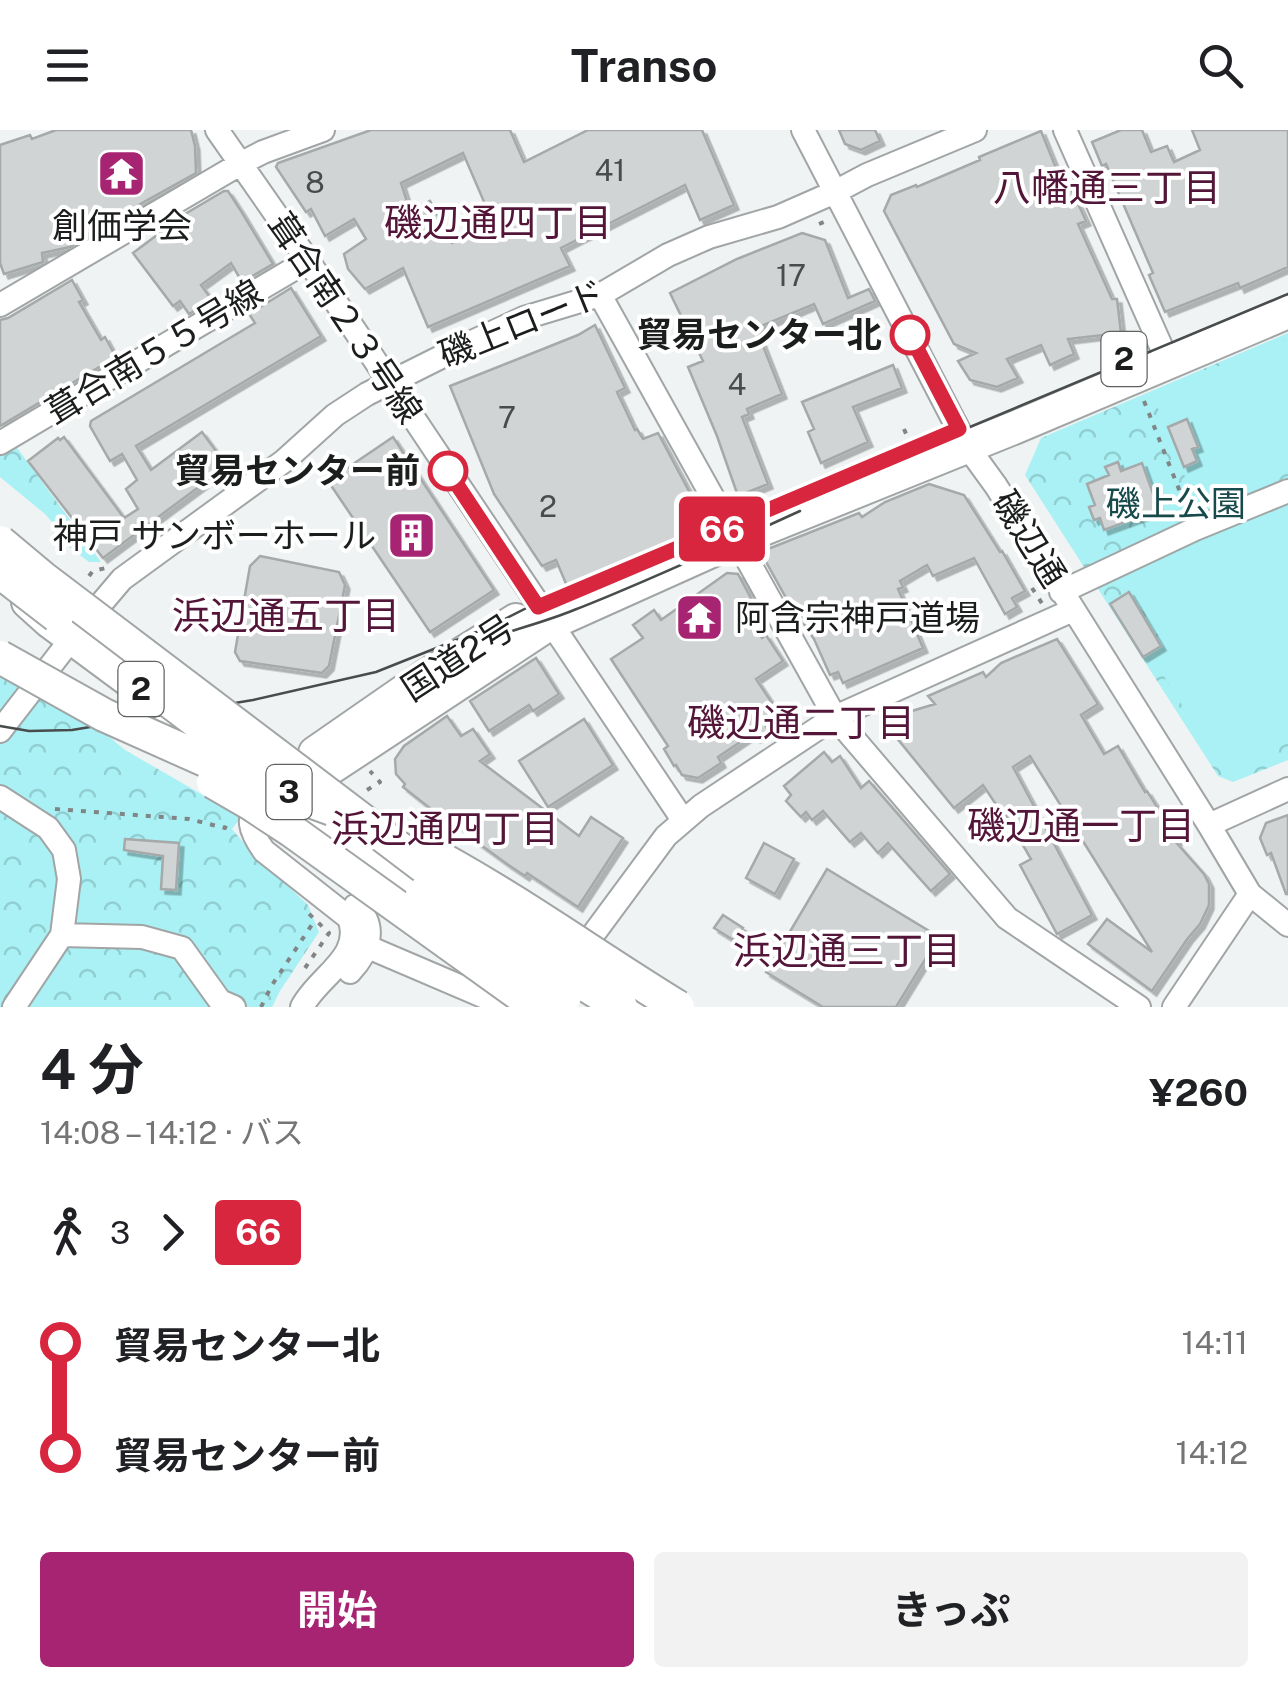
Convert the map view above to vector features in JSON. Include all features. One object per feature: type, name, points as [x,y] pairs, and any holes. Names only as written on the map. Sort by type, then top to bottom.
[{"type":"highway","name":"国道2号","points":[[278,791],[544,615],[1164,353],[1288,291]]},
{"type":"highway","name":"国道2号","points":[[1164,353],[1288,312]]},
{"type":"highway","name":"2","points":[[0,531],[93,591],[310,770]]},
{"type":"highway","name":"3","points":[[0,542],[494,920],[621,1007]]},
{"type":"highway","name":"2","points":[[0,575],[72,638],[278,791]]},
{"type":"highway","name":"3","points":[[0,575],[502,955],[582,1007]]},
{"type":"highway","name":"2","points":[[0,657],[120,722],[412,843],[498,890],[678,1007]]},
{"type":"highway","name":"2","points":[[0,669],[251,804],[551,1002]]},
{"type":"main road","points":[[310,770],[568,969],[645,1007]]},
{"type":"main road","points":[[278,791],[551,1002]]},
{"type":"street","name":"葺合南２３号線","points":[[217,130],[683,820]]},
{"type":"street","points":[[0,305],[240,164],[324,130]]},
{"type":"street","name":"磯辺通","points":[[803,130],[963,437],[1250,894],[1288,926]]},
{"type":"street","name":"磯上ロード","points":[[0,731],[72,638],[93,591],[122,579],[284,462],[335,414],[388,382],[524,318],[600,295],[696,242],[778,217],[975,130]]},
{"type":"street","points":[[1065,130],[1164,353]]},
{"type":"street","name":"葺合南５５号線","points":[[0,443],[307,259]]},
{"type":"street","points":[[600,295],[835,717],[1007,918],[1139,1007]]},
{"type":"street","points":[[551,1002],[568,969],[666,836],[683,820],[835,717],[1067,601],[1195,529],[1288,490]]},
{"type":"street","points":[[1209,824],[1288,789]]},
{"type":"street","points":[[278,791],[280,803],[271,829],[274,845],[360,910],[367,920],[370,938],[360,939],[350,948],[302,1007]]},
{"type":"street","points":[[0,797],[48,828],[64,850],[68,879],[62,935],[14,1007]]},
{"type":"street","points":[[1174,1007],[1250,894]]},
{"type":"street","points":[[62,935],[142,936],[182,948],[220,1002],[234,1007]]},
{"type":"street","points":[[316,1007],[327,991],[363,958],[360,939]]},
{"type":"street","points":[[360,939],[504,1007]]},
{"type":"path","points":[[1140,392],[1195,529]]},
{"type":"path","points":[[93,591],[93,572],[108,567]]},
{"type":"path","points":[[54,809],[190,819],[225,828],[230,812]]},
{"type":"path","points":[[297,980],[329,933],[302,907]]},
{"type":"path","points":[[261,1007],[315,920]]},
{"type":"green space","name":"磯上公園","points":[[1288,333],[1288,760],[1233,782],[1218,776],[1025,475],[1041,438]]},
{"type":"green space","points":[[1288,338],[1288,470],[1197,507],[1152,393]]},
{"type":"green space","points":[[15,445],[101,562],[89,562],[67,545],[45,514],[0,477],[0,455]]},
{"type":"green space","points":[[1288,500],[1288,743],[1237,767],[1216,759],[1151,656],[1164,645],[1121,573]]},
{"type":"green space","points":[[0,646],[125,750],[241,817],[232,829],[308,905],[319,932],[272,1007],[0,1007]]},
{"type":"building","points":[[56,130],[191,130],[196,173],[100,229],[75,239],[70,247],[42,253],[43,262],[4,274],[0,263],[0,145]]},
{"type":"building","points":[[371,130],[510,130],[524,162],[588,130],[702,130],[734,205],[700,220],[685,185],[561,248],[570,266],[428,327],[403,268],[365,289],[348,269],[344,254],[366,239],[354,219],[325,236],[311,209],[306,212],[276,167],[278,163]],"holes":[[[463,153],[494,225],[452,243],[430,201],[410,211],[401,183]]]},
{"type":"building","points":[[839,130],[875,130],[880,141],[861,150],[845,144]]},
{"type":"building","points":[[1121,130],[1142,130],[1151,152],[1167,146],[1174,162],[1200,150],[1192,130],[1288,130],[1288,267],[1240,288],[1238,283],[1165,312],[1149,275],[1153,273],[1106,164],[1102,166],[1092,142]]},
{"type":"building","points":[[1041,131],[1064,188],[1070,186],[1086,221],[1078,224],[1112,299],[1117,299],[1121,333],[1068,339],[1074,354],[1050,365],[1041,345],[1007,359],[1018,378],[997,387],[970,380],[958,361],[976,353],[954,344],[884,211],[891,195]]},
{"type":"building","points":[[228,191],[273,264],[242,282],[231,263],[201,285],[212,300],[189,314],[180,301],[173,306],[133,253]]},
{"type":"building","points":[[802,233],[825,240],[848,298],[869,289],[875,301],[823,324],[814,304],[756,328],[782,394],[747,409],[749,414],[742,417],[768,484],[738,496],[688,367],[703,361],[670,293],[737,259]]},
{"type":"building","points":[[72,280],[83,300],[79,302],[116,357],[0,426],[0,320]]},
{"type":"building","points":[[291,288],[321,336],[136,446],[151,470],[202,432],[227,466],[103,558],[28,461],[64,437],[124,518],[138,509],[126,489],[137,480],[122,454],[110,461],[90,426],[91,421],[255,323],[249,314]]},
{"type":"building","points":[[595,325],[625,388],[617,392],[635,430],[643,439],[658,433],[707,525],[710,523],[713,528],[570,593],[556,560],[542,566],[494,494],[450,386]]},
{"type":"building","points":[[893,365],[902,388],[853,407],[868,442],[821,463],[808,432],[814,429],[802,402]]},
{"type":"building","points":[[1187,419],[1198,447],[1192,449],[1197,461],[1184,467],[1168,427]]},
{"type":"building","name":"神戸 サンボーホール","points":[[393,437],[494,590],[430,632],[328,481]]},
{"type":"building","points":[[1118,462],[1121,471],[1142,463],[1159,510],[1104,530],[1100,518],[1094,520],[1089,507],[1095,505],[1087,484],[1109,475],[1105,467]]},
{"type":"building","points":[[929,484],[964,495],[1025,591],[1012,598],[1017,607],[1005,614],[974,558],[933,576],[927,565],[900,581],[903,587],[898,589],[923,648],[843,683],[838,672],[830,675],[814,639],[785,596],[765,560],[768,549],[859,513],[862,517],[885,502]]},
{"type":"building","points":[[260,556],[339,572],[345,585],[329,666],[322,673],[240,661],[235,652],[250,566]]},
{"type":"building","points":[[727,573],[738,574],[754,604],[744,610],[783,661],[756,679],[780,715],[766,726],[768,730],[756,738],[752,734],[718,757],[721,763],[698,778],[682,775],[674,766],[664,749],[668,746],[611,659],[643,638],[633,625],[654,610],[661,620]]},
{"type":"building","points":[[1129,592],[1161,646],[1143,657],[1110,604]]},
{"type":"building","points":[[1057,639],[1098,704],[1081,715],[1104,754],[1118,746],[1178,840],[1175,841],[1209,884],[1209,905],[1200,924],[1152,991],[1088,944],[1107,919],[1152,952],[1030,756],[1013,767],[1092,915],[1057,934],[1020,865],[1031,859],[983,785],[954,808],[882,720],[935,704],[928,696],[983,672],[986,677],[1001,663]]},
{"type":"building","points":[[536,658],[559,694],[533,711],[529,705],[489,731],[470,701]]},
{"type":"building","points":[[447,716],[461,736],[473,729],[490,754],[480,761],[579,836],[591,817],[623,838],[578,907],[507,864],[403,787],[405,784],[396,774],[395,759],[404,746]]},
{"type":"building","points":[[584,719],[613,765],[548,807],[519,761]]},
{"type":"building","points":[[824,752],[832,762],[840,756],[861,788],[869,781],[950,874],[931,891],[888,843],[878,853],[861,833],[850,842],[823,811],[812,820],[806,812],[801,817],[786,801],[791,795],[784,786]]},
{"type":"building","points":[[1288,815],[1286,894],[1271,853],[1267,855],[1260,838],[1266,823]]},
{"type":"building","points":[[125,839],[179,843],[176,890],[161,889],[163,856],[124,850]]},
{"type":"building","points":[[764,843],[794,859],[775,894],[746,878]]},
{"type":"building","points":[[827,869],[939,937],[896,1007],[823,1007],[766,972]]},
{"type":"building","points":[[723,915],[743,928],[735,941],[714,928]]},
{"type":"tram line","points":[[0,726],[29,731],[72,730],[253,700],[376,672],[489,627],[564,589],[716,526],[819,490],[1288,294]]},
{"type":"tram line","points":[[486,640],[603,599],[800,511]]},
{"type":"bus line","name":"66","points":[[448,471],[538,607],[959,429],[910,335]]},
{"type":"place","name":"創価学会","points":[[122,174]]},
{"type":"place","name":"貿易センター北","points":[[910,335]]},
{"type":"place","name":"貿易センター前","points":[[448,471]]},
{"type":"place","name":"神戸 サンボーホール","points":[[411,536]]},
{"type":"place","name":"阿含宗神戸道場","points":[[700,618]]},
{"type":"district","name":"八幡通三丁目","points":[[1107,188]]},
{"type":"district","name":"磯辺通四丁目","points":[[498,223]]},
{"type":"district","name":"浜辺通五丁目","points":[[286,616]]},
{"type":"district","name":"磯辺通二丁目","points":[[801,723]]},
{"type":"district","name":"磯辺通一丁目","points":[[1081,826]]},
{"type":"district","name":"浜辺通四丁目","points":[[445,829]]},
{"type":"district","name":"浜辺通三丁目","points":[[847,951]]}]
